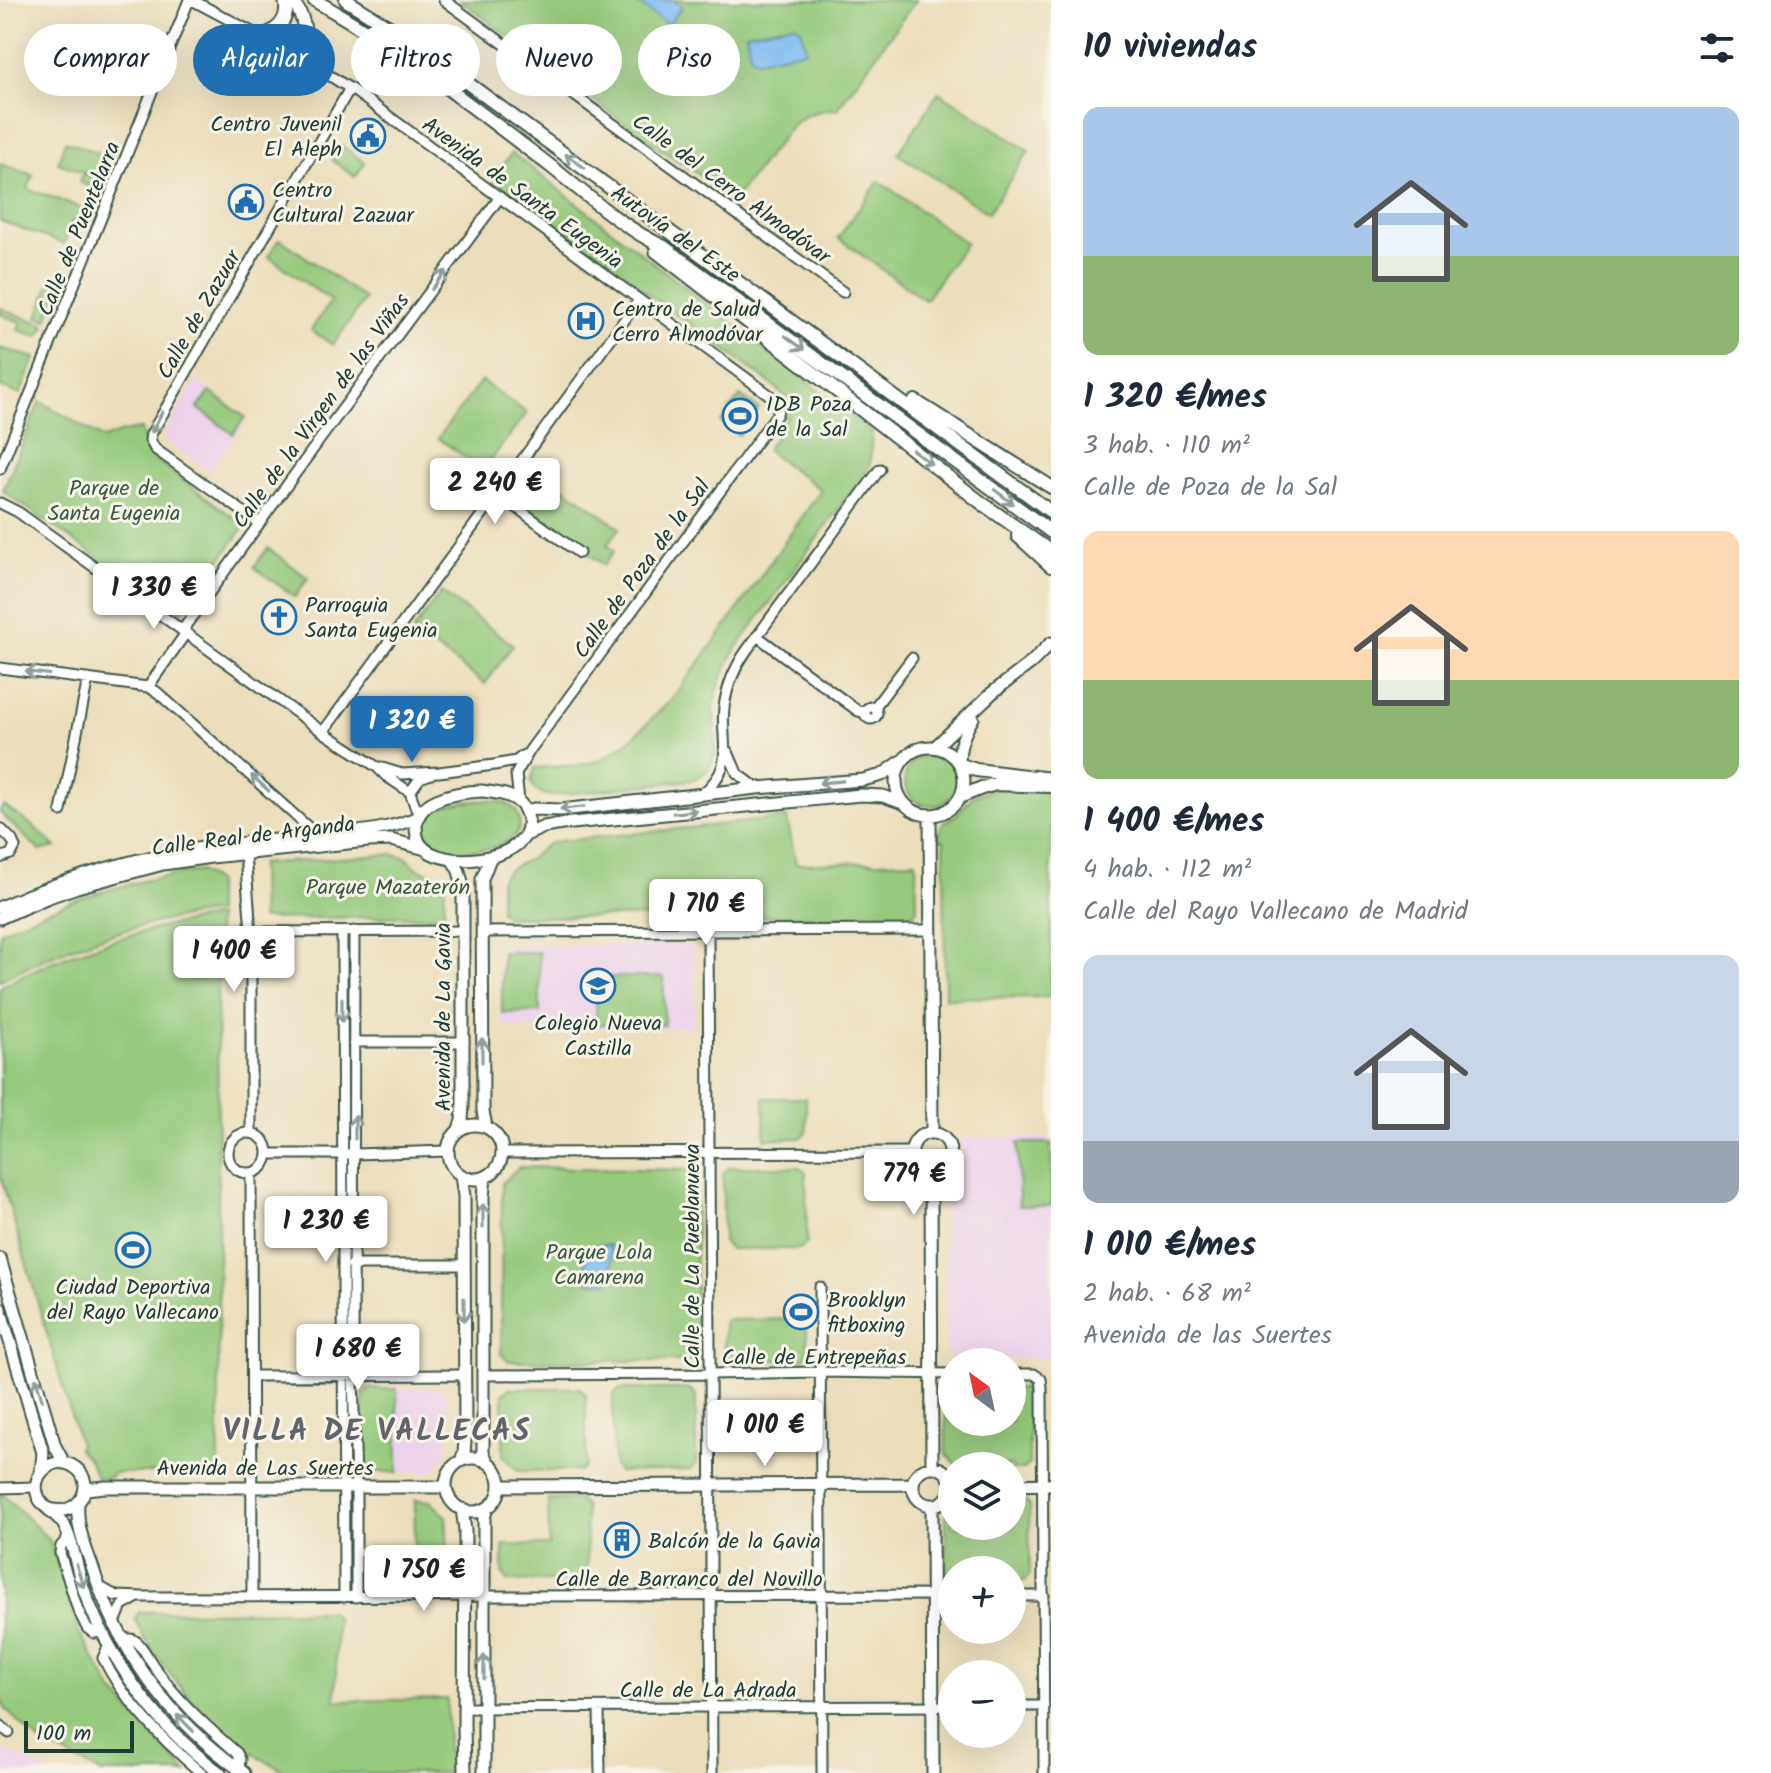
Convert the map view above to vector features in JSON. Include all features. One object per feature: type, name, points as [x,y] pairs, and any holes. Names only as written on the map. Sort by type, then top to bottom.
[{"type":"highway","points":[[282,24],[287,0],[294,3],[301,13],[303,24]]},
{"type":"highway","name":"Autovía del Este","points":[[314,0],[418,68],[639,235],[664,247],[1051,532]]},
{"type":"highway","name":"Autovía del Este","points":[[346,0],[405,37],[1051,512]]},
{"type":"highway","points":[[639,235],[658,253],[983,504],[1051,552]]},
{"type":"highway","points":[[883,387],[902,393],[1051,487]]},
{"type":"highway","points":[[983,504],[1051,566]]},
{"type":"highway","points":[[960,764],[976,770],[1051,779]]},
{"type":"highway","points":[[962,796],[996,784],[1051,786]]},
{"type":"main road","points":[[935,747],[1051,643]]},
{"type":"main road","points":[[960,764],[962,737],[979,706]]},
{"type":"main road","points":[[522,806],[528,827],[526,835],[514,847],[491,856],[452,859],[433,855],[422,848],[416,832],[418,816],[429,804],[456,793],[494,792],[506,795],[522,806],[561,810],[876,778],[921,747],[947,751],[960,764],[966,776],[962,796],[953,807],[930,815],[877,794],[562,824],[526,835]]},
{"type":"main road","points":[[903,760],[898,767],[896,785],[903,803]]},
{"type":"main road","points":[[930,815],[932,1133]]},
{"type":"main road","name":"Calle Real de Arganda","points":[[0,907],[74,877],[160,854],[390,827],[418,816]]},
{"type":"main road","name":"Calle Real de Arganda","points":[[0,918],[46,898],[163,864],[391,840],[422,848]]},
{"type":"main road","name":"Avenida de La Gavia","points":[[486,1127],[483,1111],[482,879],[491,856]]},
{"type":"main road","name":"Avenida de La Gavia","points":[[452,859],[463,882],[464,1042],[462,1121],[459,1129]]},
{"type":"main road","points":[[477,1125],[486,1127],[498,1138],[502,1153],[500,1163],[485,1177],[461,1176],[453,1170],[449,1161],[449,1143],[459,1129],[477,1125]]},
{"type":"main road","points":[[932,1133],[944,1138],[950,1149],[948,1162],[931,1171],[915,1163],[912,1152],[913,1145],[921,1136],[932,1133]]},
{"type":"main road","points":[[931,1171],[932,1467]]},
{"type":"main road","points":[[461,1176],[464,1196],[465,1441],[461,1461]]},
{"type":"main road","points":[[485,1177],[483,1452],[497,1471],[500,1486],[494,1502],[487,1508],[471,1512],[462,1509],[451,1501],[446,1487],[450,1472],[468,1458],[487,1461]]},
{"type":"main road","points":[[0,1259],[55,1446],[64,1463]]},
{"type":"main road","points":[[0,1308],[43,1453],[36,1487],[39,1499],[63,1524],[86,1596],[102,1632],[132,1682],[161,1719],[220,1773]]},
{"type":"main road","points":[[41,1472],[55,1463],[77,1469],[85,1489],[78,1504],[78,1521],[97,1585],[121,1639],[150,1684],[175,1714],[242,1771]]},
{"type":"main road","points":[[938,1469],[932,1467],[919,1472],[913,1484],[914,1492],[924,1503],[938,1503]]},
{"type":"main road","points":[[500,1486],[913,1484]]},
{"type":"main road","points":[[1026,1485],[1047,1484]]},
{"type":"main road","name":"Avenida de Las Suertes","points":[[85,1489],[446,1487]]},
{"type":"main road","points":[[47,1508],[63,1511],[78,1504]]},
{"type":"main road","points":[[932,1505],[933,1773]]},
{"type":"main road","points":[[484,1773],[483,1597],[484,1518],[487,1508]]},
{"type":"main road","points":[[462,1509],[465,1530],[465,1773]]},
{"type":"street","name":"Avenida de Santa Eugenia","points":[[190,0],[238,24]]},
{"type":"street","name":"Calle de Puentelarra","points":[[0,469],[190,0]]},
{"type":"street","name":"Calle del Cerro Almodóvar","points":[[444,0],[843,292]]},
{"type":"street","name":"Avenida de Santa Eugenia","points":[[335,79],[775,399],[779,405]]},
{"type":"street","name":"Calle de Zazuar","points":[[259,523],[155,449],[150,440],[151,434],[350,88]]},
{"type":"street","name":"Calle de la Virgen de las Viñas","points":[[148,687],[183,637],[186,625],[259,523],[500,197]]},
{"type":"street","points":[[323,732],[639,300]]},
{"type":"street","name":"Calle de Poza de la Sal","points":[[516,774],[530,750],[777,414],[779,405]]},
{"type":"street","points":[[702,794],[720,775],[724,765],[723,721],[727,692],[737,667],[880,469]]},
{"type":"street","points":[[498,494],[579,553]]},
{"type":"street","points":[[0,503],[18,512],[323,732],[377,767],[410,792],[418,816]]},
{"type":"street","points":[[757,636],[858,711],[870,710],[912,658]]},
{"type":"street","points":[[0,668],[148,687],[318,836]]},
{"type":"street","points":[[61,811],[88,679]]},
{"type":"street","points":[[725,743],[737,773],[757,788]]},
{"type":"street","points":[[377,767],[402,774],[439,772],[516,761],[530,750]]},
{"type":"street","points":[[494,765],[516,774],[522,806]]},
{"type":"street","points":[[410,792],[420,778],[439,772]]},
{"type":"street","points":[[0,828],[15,847],[11,854],[0,858]]},
{"type":"street","points":[[245,854],[251,932],[251,1133]]},
{"type":"street","points":[[482,932],[930,930]]},
{"type":"street","points":[[344,1597],[343,1486],[354,1265],[354,931]]},
{"type":"street","points":[[251,932],[463,931]]},
{"type":"street","name":"Calle de La Pueblanueva","points":[[708,931],[712,1773]]},
{"type":"street","points":[[342,932],[342,1265],[356,1486],[356,1597]]},
{"type":"street","points":[[354,1042],[464,1042]]},
{"type":"street","points":[[251,1133],[261,1138],[268,1154],[259,1170],[241,1173],[235,1170],[227,1153],[235,1137],[251,1133]]},
{"type":"street","points":[[268,1154],[447,1151]]},
{"type":"street","points":[[502,1153],[912,1152]]},
{"type":"street","points":[[251,1173],[252,1597]]},
{"type":"street","points":[[342,1265],[464,1265]]},
{"type":"street","points":[[820,1287],[822,1773]]},
{"type":"street","name":"Calle de Entrepeñas","points":[[484,1375],[938,1374]]},
{"type":"street","points":[[1026,1374],[1034,1374],[1041,1379],[1047,1484],[1044,1773]]},
{"type":"street","points":[[252,1376],[464,1375]]},
{"type":"street","points":[[0,1488],[36,1487]]},
{"type":"street","name":"Calle de Barranco del Novillo","points":[[97,1585],[111,1595],[139,1597],[938,1595]]},
{"type":"street","points":[[1026,1596],[1044,1596]]},
{"type":"street","points":[[114,1625],[122,1606],[139,1597]]},
{"type":"street","points":[[109,1645],[103,1658],[113,1678],[153,1727],[201,1773]]},
{"type":"street","name":"Calle de La Adrada","points":[[464,1708],[938,1706]]},
{"type":"street","points":[[1026,1706],[1044,1706]]},
{"type":"street","points":[[599,1708],[600,1773]]},
{"type":"street","points":[[0,1725],[9,1733]]},
{"type":"shaded area","points":[[196,380],[248,418],[209,472],[162,438]]},
{"type":"shaded area","name":"Colegio Nueva Castilla","points":[[508,945],[689,945],[695,951],[695,1022],[688,1028],[507,1028],[500,1021],[500,951]]},
{"type":"shaded area","points":[[1051,1137],[1051,1358],[1026,1359],[1026,1348],[946,1348],[945,1182],[963,1158],[960,1138]]},
{"type":"shaded area","points":[[397,1389],[440,1389],[447,1396],[447,1456],[430,1472],[398,1472]]},
{"type":"shaded area","points":[[0,1748],[6,1751],[51,1773],[0,1773]]},
{"type":"green space","points":[[460,0],[916,0],[837,109],[814,113],[793,124],[735,198],[651,143],[588,96],[622,96],[622,24],[496,24],[496,27]]},
{"type":"green space","points":[[939,92],[1029,151],[988,213],[898,154]]},
{"type":"green space","points":[[65,141],[107,156],[99,178],[58,163]]},
{"type":"green space","points":[[342,146],[365,163],[355,177],[332,160]]},
{"type":"green space","points":[[512,153],[872,432],[870,466],[729,662],[715,703],[714,758],[710,767],[691,780],[549,796],[535,790],[531,782],[535,768],[599,761],[628,742],[672,699],[821,490],[766,450],[788,412],[788,400],[778,389],[492,179]]},
{"type":"green space","points":[[0,164],[33,175],[28,189],[85,209],[94,188],[79,182],[83,173],[104,181],[102,196],[89,227],[72,221],[64,244],[0,221]]},
{"type":"green space","points":[[879,181],[966,243],[925,300],[838,238]]},
{"type":"green space","points":[[280,239],[365,299],[333,345],[311,330],[331,301],[268,256]]},
{"type":"green space","points":[[51,280],[61,284],[47,320],[38,317]]},
{"type":"green space","points":[[0,308],[45,325],[39,337],[18,330],[21,322],[0,314]]},
{"type":"green space","points":[[0,348],[35,358],[20,394],[0,387]]},
{"type":"green space","points":[[481,381],[527,413],[483,470],[438,438]]},
{"type":"green space","points":[[210,392],[245,417],[233,434],[198,408]]},
{"type":"green space","name":"IDB Poza de la Sal","points":[[740,396],[759,409],[739,435],[721,422]]},
{"type":"green space","name":"Parque de Santa Eugenia","points":[[40,401],[104,439],[141,429],[148,454],[245,526],[178,617],[3,491]]},
{"type":"green space","points":[[535,466],[620,528],[607,545],[614,551],[604,565],[512,497]]},
{"type":"green space","points":[[268,548],[308,578],[295,597],[254,567]]},
{"type":"green space","points":[[441,592],[513,645],[485,684],[413,631]]},
{"type":"green space","points":[[931,754],[949,762],[957,780],[949,798],[931,806],[913,798],[905,780],[913,762]]},
{"type":"green space","points":[[997,787],[1051,792],[1051,997],[945,998],[944,840],[938,840],[939,831],[944,822],[955,816],[973,796]]},
{"type":"green space","points":[[489,800],[507,804],[517,813],[520,822],[518,831],[508,840],[488,848],[452,851],[433,846],[427,839],[425,821],[431,814],[449,805]]},
{"type":"green space","points":[[4,806],[56,847],[40,851],[0,813]]},
{"type":"green space","points":[[787,818],[796,864],[916,861],[917,910],[910,916],[507,917],[500,911],[500,880],[509,869],[548,844]]},
{"type":"green space","name":"Parque Mazaterón","points":[[394,854],[407,858],[417,868],[445,881],[444,916],[261,919],[260,864]]},
{"type":"green space","points":[[200,871],[216,882],[216,912],[105,936],[0,980],[0,932],[97,893]]},
{"type":"green space","name":"Ciudad Deportiva del Rayo Vallecano","points":[[217,916],[219,1466],[213,1473],[114,1473],[109,1478],[98,1479],[88,1459],[78,1449],[79,1442],[0,1174],[0,987],[52,962],[106,942]]},
{"type":"green space","points":[[502,952],[539,952],[540,1012],[502,1013]]},
{"type":"green space","points":[[597,977],[664,977],[664,1025],[596,1024]]},
{"type":"green space","points":[[764,1098],[806,1098],[807,1132],[801,1138],[765,1139]]},
{"type":"green space","points":[[1018,1143],[1051,1143],[1051,1206],[1019,1206]]},
{"type":"green space","name":"Parque Lola Camarena","points":[[519,1167],[693,1170],[696,1173],[696,1354],[690,1361],[508,1361],[501,1354],[502,1183]]},
{"type":"green space","points":[[730,1167],[799,1167],[806,1173],[807,1243],[800,1249],[730,1249],[723,1242],[723,1173]]},
{"type":"green space","points":[[807,1319],[807,1356],[800,1360],[730,1360],[724,1352],[724,1320]]},
{"type":"green space","points":[[509,1388],[580,1388],[586,1394],[586,1465],[580,1471],[518,1471],[503,1456],[503,1394]]},
{"type":"green space","points":[[370,1389],[397,1389],[398,1472],[370,1472],[363,1466],[363,1395]]},
{"type":"green space","points":[[619,1389],[690,1389],[696,1395],[696,1464],[690,1470],[618,1472],[614,1466],[613,1395]]},
{"type":"green space","points":[[1026,1391],[1029,1393],[1029,1464],[1026,1467],[1026,1452],[946,1452],[946,1436],[1026,1436]]},
{"type":"green space","points":[[3,1494],[50,1541],[79,1632],[112,1690],[187,1773],[102,1773],[41,1743],[6,1710],[0,1696],[0,1495]]},
{"type":"green space","points":[[578,1499],[585,1506],[587,1571],[579,1581],[508,1581],[503,1574],[503,1545],[549,1545],[548,1500]]},
{"type":"green space","points":[[415,1500],[430,1501],[446,1516],[449,1571],[440,1581],[414,1582]]},
{"type":"green space","points":[[1026,1502],[1029,1505],[1030,1575],[1026,1579],[1026,1556],[946,1556],[946,1540],[1026,1540]]},
{"type":"green space","points":[[329,1611],[336,1617],[336,1701],[447,1699],[448,1773],[288,1773],[260,1758],[192,1701],[145,1639],[135,1619],[139,1612]]},
{"type":"water","points":[[633,0],[673,0],[682,7],[667,24]]},
{"type":"water","points":[[795,24],[801,29],[806,50],[757,60],[750,55],[746,33]]},
{"type":"water","points":[[610,1245],[610,1282],[588,1282],[585,1267],[588,1246]]},
{"type":"place","name":"Centro Juvenil El Aleph","points":[[368,136]]},
{"type":"place","name":"Centro Cultural Zazuar","points":[[246,202]]},
{"type":"place","name":"Centro de Salud Cerro Almodóvar","points":[[586,321]]},
{"type":"place","name":"IDB Poza de la Sal","points":[[740,416]]},
{"type":"place","name":"Parroquia Santa Eugenia","points":[[279,617]]},
{"type":"place","name":"Colegio Nueva Castilla","points":[[598,986]]},
{"type":"place","name":"Ciudad Deportiva del Rayo Vallecano","points":[[133,1250]]},
{"type":"place","name":"Brooklyn fitboxing","points":[[801,1312]]},
{"type":"place","name":"Balcón de la Gavia","points":[[622,1540]]},
{"type":"district","name":"VILLA DE VALLECAS","points":[[377,1430]]}]
